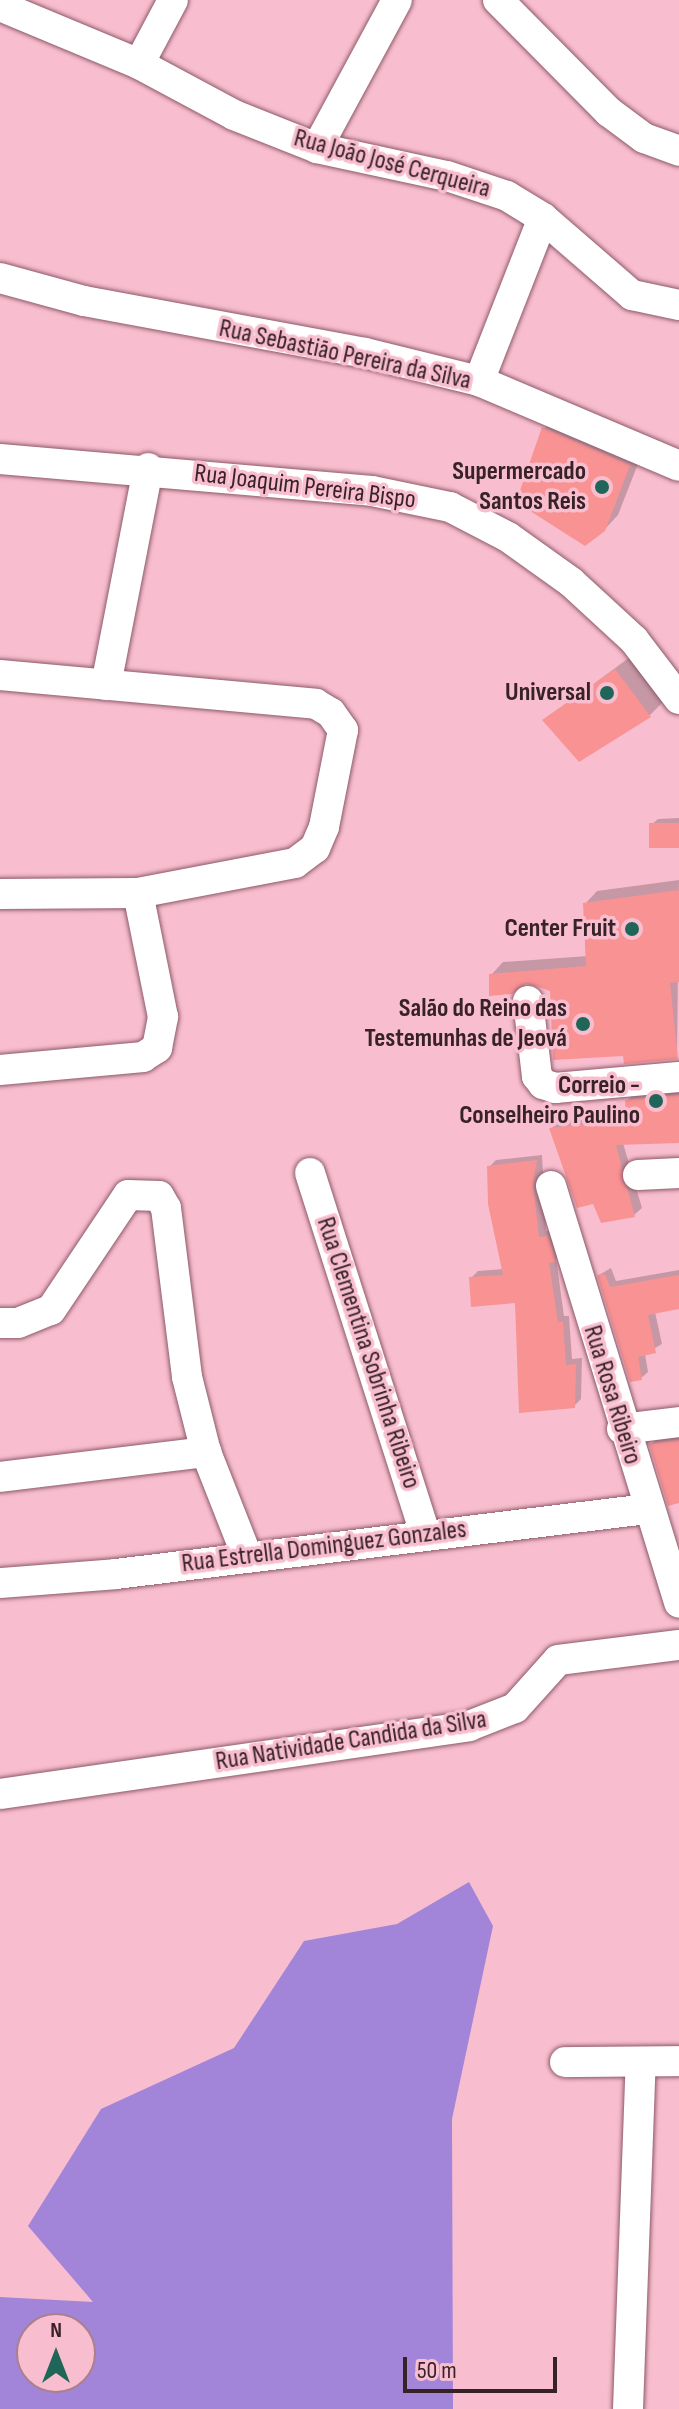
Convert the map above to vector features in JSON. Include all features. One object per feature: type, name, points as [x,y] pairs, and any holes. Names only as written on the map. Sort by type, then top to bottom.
[{"type":"street","points":[[139,64],[173,0]]},
{"type":"street","points":[[317,148],[397,0]]},
{"type":"street","points":[[498,0],[609,112],[644,138],[679,151]]},
{"type":"street","name":"Rua João José Cerqueira","points":[[0,6],[139,64],[234,115],[317,148],[447,176],[507,196],[543,218],[632,295],[679,305]]},
{"type":"street","points":[[479,381],[543,218]]},
{"type":"street","name":"Rua Sebastião Pereira da Silva","points":[[0,278],[84,301],[365,353],[479,381],[679,466]]},
{"type":"street","name":"Rua Joaquim Pereira Bispo","points":[[0,459],[148,468],[372,491],[450,507],[508,537],[571,582],[634,640],[679,699]]},
{"type":"street","points":[[106,685],[148,468]]},
{"type":"street","points":[[0,675],[316,704],[331,713],[343,730],[324,827],[315,848],[295,863],[138,893],[0,894]]},
{"type":"street","points":[[0,1070],[143,1057],[157,1048],[163,1017],[138,893]]},
{"type":"street","points":[[528,1001],[537,1076],[543,1084],[555,1088],[679,1077]]},
{"type":"street","name":"Rua Clementina Sobrinha Ribeiro","points":[[310,1173],[425,1533]]},
{"type":"street","points":[[638,1175],[679,1173]]},
{"type":"street","name":"Rua Rosa Ribeiro","points":[[551,1186],[622,1429],[679,1603]]},
{"type":"street","points":[[0,1323],[18,1323],[51,1310],[128,1195],[159,1196],[166,1208],[187,1377],[206,1452],[247,1556]]},
{"type":"street","points":[[622,1429],[679,1422]]},
{"type":"street","points":[[0,1477],[206,1452]]},
{"type":"street","name":"Rua Estrella Dominguez Gonzales","points":[[0,1583],[647,1509]]},
{"type":"street","name":"Rua Natividade Candida da Silva","points":[[0,1794],[469,1726],[515,1708],[558,1660],[679,1645]]},
{"type":"street","points":[[565,2062],[679,2061]]},
{"type":"street","points":[[628,2409],[641,2062]]},
{"type":"shaded area","points":[[469,1882],[493,1926],[452,2119],[453,2409],[0,2409],[0,2297],[93,2302],[28,2226],[101,2109],[234,2048],[304,1941],[397,1924]]},
{"type":"building","points":[[542,427],[630,465],[605,531],[585,546],[516,502]]},
{"type":"building","name":"Universal","points":[[615,669],[651,717],[579,762],[542,720]]},
{"type":"building","points":[[649,823],[679,823],[679,848],[649,848]]},
{"type":"building","points":[[679,890],[679,982],[670,983],[678,1059],[624,1064],[623,1056],[553,1060],[550,991],[527,983],[512,994],[489,996],[489,974],[586,966],[583,903]]},
{"type":"building","points":[[679,1095],[679,1143],[616,1145],[635,1217],[601,1223],[593,1204],[577,1208],[549,1128],[626,1120],[625,1100]]},
{"type":"building","points":[[537,1160],[533,1183],[539,1237],[548,1236],[556,1262],[549,1263],[558,1322],[563,1322],[566,1365],[576,1364],[575,1408],[519,1413],[515,1303],[471,1307],[469,1277],[503,1275],[488,1204],[487,1166]]},
{"type":"building","points":[[605,1274],[610,1287],[679,1275],[679,1309],[648,1315],[656,1353],[638,1357],[642,1380],[630,1382],[597,1275]]},
{"type":"building","points":[[679,1440],[679,1503],[668,1506],[649,1444]]},
{"type":"place","name":"Supermercado Santos Reis","points":[[602,487]]},
{"type":"place","name":"Universal","points":[[607,693]]},
{"type":"place","name":"Center Fruit","points":[[632,929]]},
{"type":"place","name":"Salão do Reino das Testemunhas de Jeová","points":[[583,1024]]},
{"type":"place","name":"Correio - Conselheiro Paulino","points":[[656,1101]]}]
